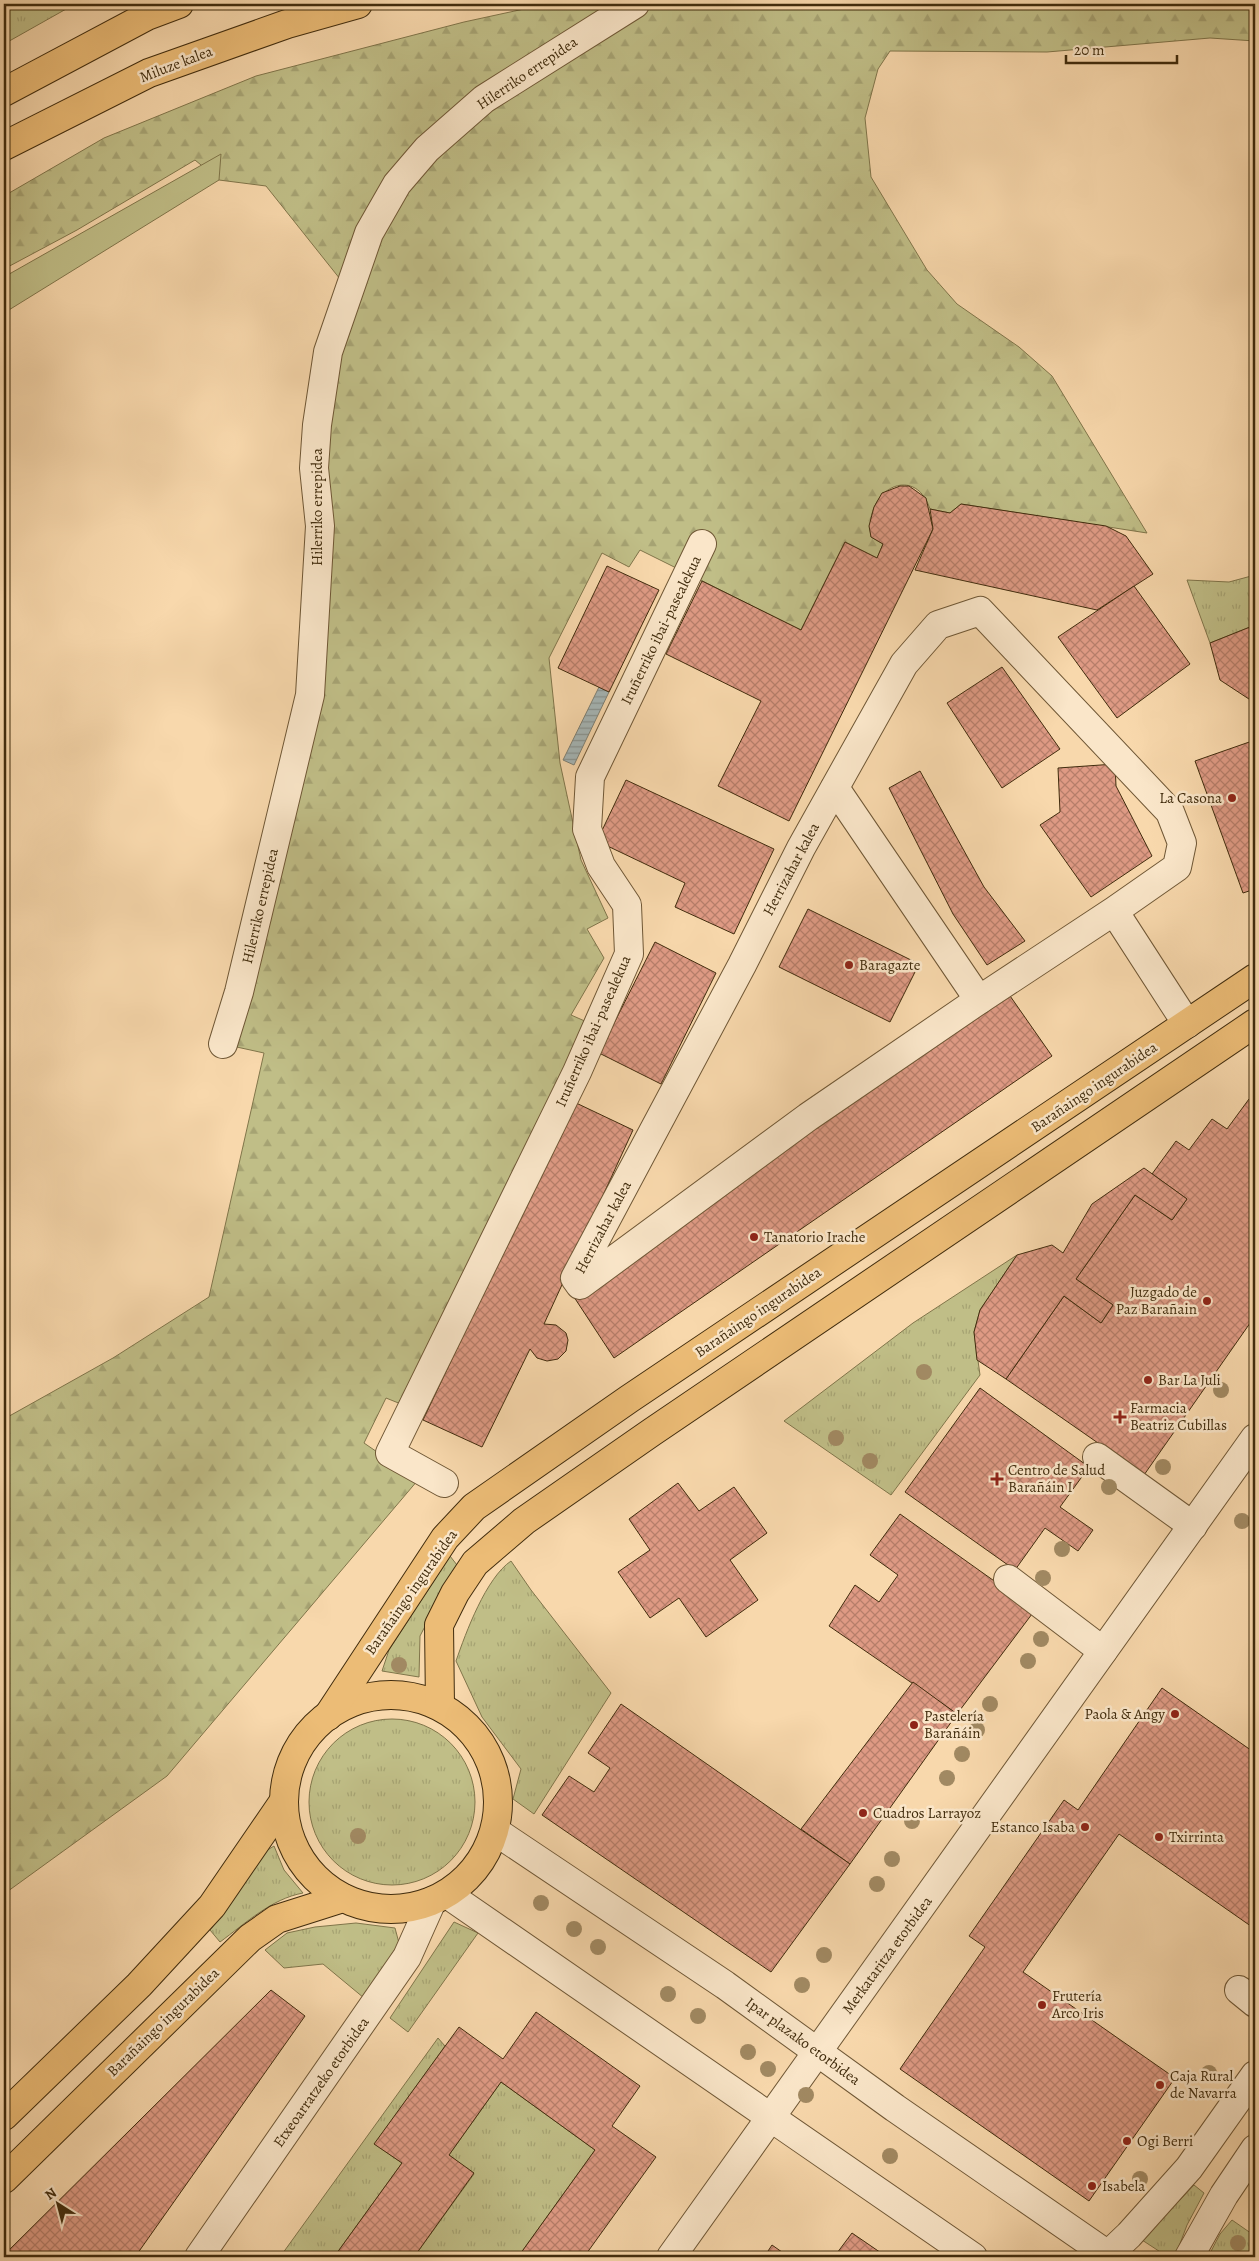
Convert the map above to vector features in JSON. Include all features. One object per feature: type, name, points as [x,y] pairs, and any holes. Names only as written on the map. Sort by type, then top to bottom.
[{"type":"main road","points":[[4,92],[146,16],[179,4]]},
{"type":"main road","name":"Miluze kalea","points":[[4,146],[149,73],[287,24],[358,4]]},
{"type":"main road","name":"Barañaingo ingurabidea","points":[[328,1716],[445,1538],[474,1507],[637,1393],[1255,978]]},
{"type":"main road","points":[[440,1706],[439,1626],[455,1593],[475,1563],[524,1521],[1255,1023]]},
{"type":"main road","points":[[383,1696],[412,1697],[440,1706],[469,1728],[490,1759],[499,1794],[495,1831],[484,1856],[468,1878],[439,1898],[402,1909],[395,1909],[372,1908],[343,1898],[319,1882],[300,1858],[288,1830],[284,1801],[290,1768],[305,1739],[328,1716],[354,1702],[383,1696]]},
{"type":"main road","points":[[4,2116],[139,1985],[212,1906],[284,1801]]},
{"type":"main road","name":"Barañaingo ingurabidea","points":[[4,2179],[250,1938],[277,1919],[343,1898]]},
{"type":"street","name":"Hilerriko errepidea","points":[[223,1044],[239,992],[310,695],[320,526],[314,468],[317,425],[328,352],[369,233],[397,184],[427,149],[484,99],[635,4]]},
{"type":"street","name":"Iruñerriko ibai-pasealekua","points":[[444,1483],[390,1453],[577,1072],[629,954],[627,904],[601,866],[587,829],[590,777],[702,544]]},
{"type":"street","name":"Herrizahar kalea","points":[[980,611],[1170,812],[1182,843],[1177,866],[1114,911],[979,1000],[808,1117],[580,1286],[575,1278],[725,998],[801,848],[904,664],[938,625],[980,611]]},
{"type":"street","points":[[835,788],[979,1000]]},
{"type":"street","points":[[1114,911],[1187,1024]]},
{"type":"street","name":"Merkataritza etorbidea","points":[[671,2257],[1255,1438]]},
{"type":"street","points":[[1097,1457],[1192,1526]]},
{"type":"street","points":[[1008,1579],[1103,1651]]},
{"type":"street","name":"Ipar plazako etorbidea","points":[[495,1831],[725,1984],[818,2052],[1113,2257]]},
{"type":"street","points":[[439,1898],[681,2054],[770,2119],[973,2257]]},
{"type":"street","name":"Etxeoarratzeko etorbidea","points":[[200,2257],[407,1957],[439,1898]]},
{"type":"street","points":[[1113,2257],[1129,2235],[1189,2168],[1255,2074]]},
{"type":"street","points":[[1189,2257],[1224,2196],[1255,2150]]},
{"type":"green space","points":[[4,4],[75,4],[4,44]]},
{"type":"green space","points":[[547,4],[1255,4],[1255,41],[1210,38],[1047,52],[890,51],[878,69],[865,118],[871,177],[927,270],[957,304],[1019,347],[1052,376],[1147,533],[961,504],[950,513],[930,509],[923,495],[913,487],[903,485],[892,488],[882,495],[875,506],[871,520],[871,537],[883,544],[877,558],[845,542],[801,630],[640,550],[629,567],[602,553],[549,658],[560,763],[581,860],[608,918],[587,929],[604,958],[571,1015],[587,1022],[401,1404],[386,1398],[364,1443],[418,1480],[167,1776],[4,1894],[4,1419],[113,1358],[209,1297],[264,1053],[223,1044],[304,720],[320,526],[304,474],[348,289],[266,186],[219,180],[195,160],[77,230],[4,269],[4,196],[104,138],[256,76],[464,22]]},
{"type":"green space","points":[[221,154],[219,180],[4,313],[4,277]]},
{"type":"green space","points":[[1255,575],[1255,625],[1210,643],[1187,580],[1229,582]]},
{"type":"green space","points":[[1017,1255],[980,1310],[974,1332],[980,1375],[891,1495],[784,1421],[913,1323]]},
{"type":"green space","points":[[450,1556],[457,1565],[420,1636],[419,1677],[382,1671],[389,1650]]},
{"type":"green space","points":[[511,1561],[531,1590],[611,1693],[534,1814],[513,1799],[521,1769],[482,1717],[456,1661],[471,1621],[485,1592],[502,1569]]},
{"type":"green space","points":[[384,1719],[400,1719],[424,1725],[451,1743],[469,1770],[475,1802],[469,1834],[451,1861],[424,1879],[400,1885],[384,1885],[360,1879],[339,1866],[328,1855],[315,1834],[309,1810],[309,1794],[315,1770],[328,1749],[339,1738],[360,1725]]},
{"type":"green space","points":[[274,1846],[284,1870],[303,1893],[291,1896],[270,1906],[220,1942],[210,1930],[233,1900],[261,1854]]},
{"type":"green space","points":[[454,1922],[478,1933],[408,2032],[390,2018]]},
{"type":"green space","points":[[356,1923],[395,1928],[399,1943],[364,1998],[323,1964],[284,1968],[265,1950],[287,1933],[315,1927]]},
{"type":"green space","points":[[438,2038],[445,2046],[375,2144],[402,2163],[334,2257],[280,2257]]},
{"type":"green space","points":[[501,2082],[595,2150],[518,2257],[414,2257],[474,2174],[449,2155]]},
{"type":"green space","points":[[1194,2185],[1204,2193],[1187,2225],[1175,2257],[1168,2257],[1142,2240]]},
{"type":"green space","points":[[1232,2220],[1255,2236],[1255,2257],[1208,2257],[1220,2234]]},
{"type":"shaded area","points":[[599,687],[609,692],[574,765],[563,760]]},
{"type":"building","points":[[900,486],[909,486],[926,498],[933,529],[789,821],[718,786],[761,701],[666,654],[702,581],[801,630],[845,542],[877,558],[883,544],[871,537],[869,526],[874,507],[882,493]]},
{"type":"building","points":[[961,504],[1106,526],[1126,536],[1153,574],[1097,610],[915,570],[933,529],[930,509],[950,513]]},
{"type":"building","points":[[607,566],[659,590],[609,692],[558,668]]},
{"type":"building","points":[[1134,586],[1190,664],[1117,718],[1058,637]]},
{"type":"building","points":[[1255,625],[1255,703],[1220,680],[1210,643]]},
{"type":"building","points":[[1002,667],[1060,749],[1002,788],[947,703]]},
{"type":"building","name":"La Casona","points":[[1255,740],[1255,889],[1243,893],[1195,761]]},
{"type":"building","points":[[1115,764],[1116,786],[1152,856],[1091,897],[1040,825],[1060,812],[1058,768]]},
{"type":"building","points":[[920,771],[984,887],[1025,941],[987,965],[953,914],[889,788]]},
{"type":"building","points":[[626,780],[774,849],[734,934],[675,907],[685,883],[597,841]]},
{"type":"building","name":"Baragazte","points":[[808,909],[919,964],[890,1022],[779,967]]},
{"type":"building","points":[[655,942],[716,973],[661,1084],[599,1053]]},
{"type":"building","points":[[1008,993],[1052,1056],[614,1358],[574,1297]]},
{"type":"building","points":[[1249,1099],[1255,1104],[1255,1316],[1144,1475],[1006,1379],[1064,1296],[1101,1323],[1113,1305],[1076,1279],[1135,1195],[1172,1220],[1187,1199],[1152,1174],[1176,1141],[1189,1150],[1212,1119],[1227,1129]]},
{"type":"building","points":[[574,1102],[633,1130],[544,1324],[556,1325],[566,1333],[568,1340],[566,1351],[558,1359],[547,1361],[537,1358],[530,1349],[482,1447],[423,1420]]},
{"type":"building","points":[[1144,1168],[1187,1199],[1172,1220],[1135,1195],[1076,1279],[1113,1305],[1101,1323],[1064,1296],[1006,1379],[977,1360],[974,1332],[980,1310],[1017,1255],[1052,1245],[1063,1253],[1092,1204]]},
{"type":"building","name":"Centro de Salud Barañáin I","points":[[980,1388],[1089,1467],[1060,1507],[1093,1530],[1078,1551],[1045,1528],[1015,1570],[905,1492]]},
{"type":"building","points":[[678,1483],[699,1511],[734,1487],[767,1533],[730,1560],[758,1600],[706,1637],[679,1598],[650,1618],[618,1572],[650,1550],[629,1519]]},
{"type":"building","points":[[900,1514],[1035,1610],[957,1714],[829,1626],[855,1585],[879,1602],[898,1575],[870,1555]]},
{"type":"building","points":[[913,1682],[957,1714],[850,1864],[801,1829]]},
{"type":"building","points":[[1162,1688],[1255,1753],[1255,1929],[1119,1834],[1023,1972],[1175,2078],[1089,2201],[900,2069],[985,1947],[969,1936],[1064,1800],[1078,1810]]},
{"type":"building","points":[[621,1704],[850,1864],[771,1972],[542,1815],[569,1776],[594,1792],[610,1768],[588,1753]]},
{"type":"building","points":[[271,1990],[305,2016],[135,2257],[4,2257],[4,2255]]},
{"type":"building","points":[[536,2012],[640,2086],[612,2126],[656,2157],[584,2257],[518,2257],[595,2150],[501,2082],[449,2155],[474,2173],[414,2257],[334,2257],[402,2163],[374,2144],[459,2027],[503,2059]]},
{"type":"building","points":[[852,2233],[887,2257],[834,2257]]},
{"type":"building","points":[[772,2245],[789,2257],[764,2257]]},
{"type":"place","name":"La Casona","points":[[1232,798]]},
{"type":"place","name":"Baragazte","points":[[849,965]]},
{"type":"place","name":"Tanatorio Irache","points":[[754,1237]]},
{"type":"place","name":"Juzgado de Paz Barañain","points":[[1207,1301]]},
{"type":"place","name":"Bar La Juli","points":[[1148,1380]]},
{"type":"place","name":"Farmacia Beatriz Cubillas","points":[[1120,1417]]},
{"type":"place","name":"Centro de Salud Barañáin I","points":[[997,1479]]},
{"type":"place","name":"Paola & Angy","points":[[1175,1714]]},
{"type":"place","name":"Pastelería Barañáin","points":[[914,1725]]},
{"type":"place","name":"Cuadros Larrayoz","points":[[863,1813]]},
{"type":"place","name":"Estanco Isaba","points":[[1085,1827]]},
{"type":"place","name":"Txirrinta","points":[[1159,1837]]},
{"type":"place","name":"Frutería Arco Iris","points":[[1042,2005]]},
{"type":"place","name":"Caja Rural de Navarra","points":[[1160,2085]]},
{"type":"place","name":"Ogi Berri","points":[[1127,2141]]},
{"type":"place","name":"Isabela","points":[[1092,2186]]}]
